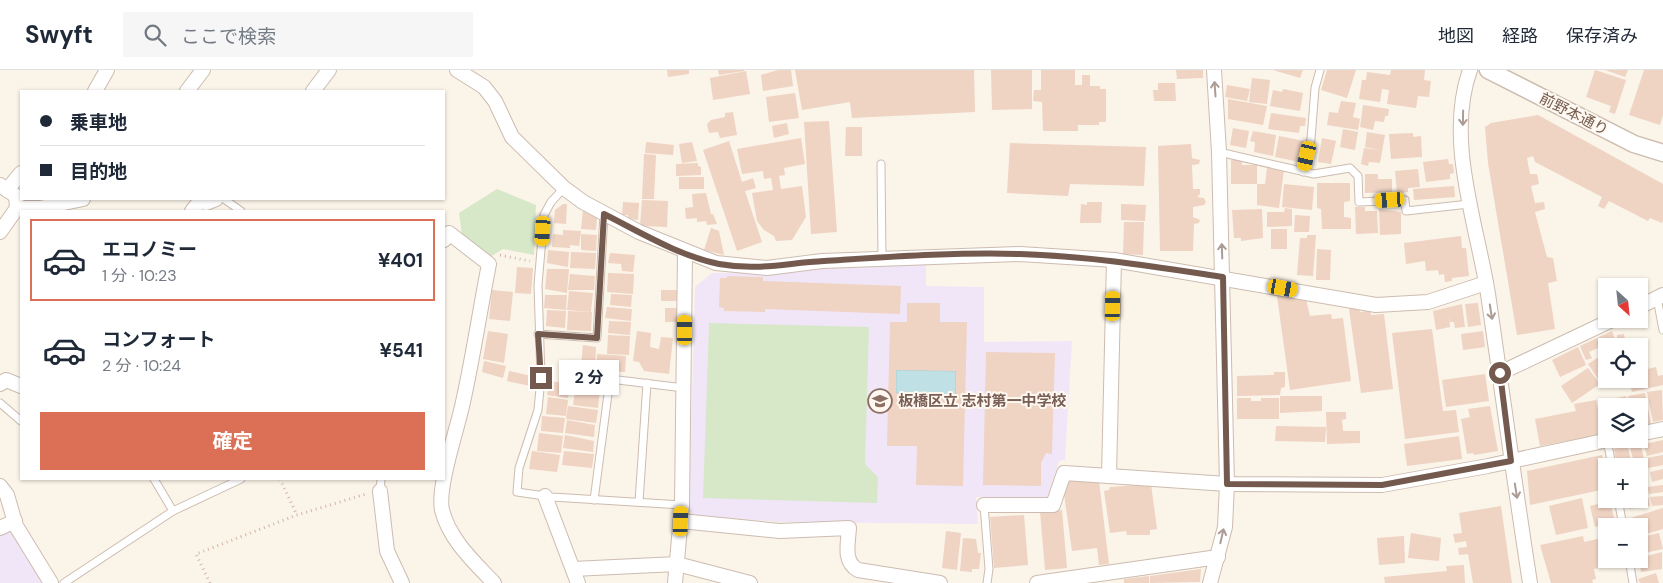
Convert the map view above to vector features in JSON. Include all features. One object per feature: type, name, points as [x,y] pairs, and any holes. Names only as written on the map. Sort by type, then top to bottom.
[{"type":"street","points":[[96,90],[107,70]]},
{"type":"street","points":[[188,90],[203,70]]},
{"type":"street","points":[[317,90],[329,70]]},
{"type":"street","points":[[457,70],[484,87],[495,100],[512,137],[564,188],[604,214],[685,252],[716,263],[767,268],[822,261],[1020,254],[1114,260],[1223,277],[1376,305],[1428,302],[1486,283]]},
{"type":"street","points":[[1210,583],[1225,527],[1227,484],[1223,277],[1214,70]]},
{"type":"street","points":[[1470,70],[1464,90],[1462,141],[1469,204],[1486,283],[1530,583]]},
{"type":"street","name":"前野本通り","points":[[1488,70],[1634,144],[1663,153]]},
{"type":"street","points":[[20,174],[3,188],[16,196],[24,209],[81,200]]},
{"type":"street","points":[[197,204],[214,200]]},
{"type":"street","points":[[0,232],[20,213]]},
{"type":"street","points":[[445,239],[449,233],[489,264],[464,400],[443,489],[442,508],[449,529],[470,557],[494,583]]},
{"type":"street","points":[[675,583],[682,505],[685,252]]},
{"type":"street","points":[[1109,476],[1114,260]]},
{"type":"street","points":[[1648,303],[1660,297]]},
{"type":"street","points":[[1500,373],[1598,327]]},
{"type":"street","points":[[0,384],[6,380],[20,386]]},
{"type":"street","points":[[1648,432],[1663,429]]},
{"type":"street","points":[[984,505],[1053,504],[1064,473],[1227,484],[1382,485],[1511,461],[1598,442]]},
{"type":"street","points":[[381,485],[387,551],[402,583]]},
{"type":"street","points":[[0,486],[7,495],[15,520],[51,583]]},
{"type":"street","points":[[545,496],[578,583]]},
{"type":"street","points":[[0,528],[15,520]]},
{"type":"street","points":[[681,521],[780,531],[849,528],[848,561],[850,566],[858,570],[940,583]]},
{"type":"street","points":[[1037,583],[1218,557]]},
{"type":"street","points":[[573,569],[677,564],[750,583]]},
{"type":"lane","points":[[1303,172],[1311,140],[1314,88],[1320,70]]},
{"type":"lane","points":[[1219,152],[1314,174],[1350,168],[1358,176],[1359,202],[1405,200],[1406,211],[1469,204]]},
{"type":"lane","points":[[881,164],[882,258]]},
{"type":"lane","points":[[564,188],[551,202],[544,215],[538,285],[538,334],[541,378],[538,410],[519,468],[516,492],[594,500],[682,505]]},
{"type":"lane","points":[[225,200],[240,210]]},
{"type":"lane","points":[[538,334],[597,338],[604,214]]},
{"type":"lane","points":[[1660,297],[1663,330]]},
{"type":"lane","points":[[594,500],[610,379],[684,388]]},
{"type":"lane","points":[[639,502],[647,383]]},
{"type":"lane","points":[[0,403],[20,420]]},
{"type":"lane","points":[[155,480],[173,511]]},
{"type":"lane","points":[[64,583],[173,511],[239,480]]},
{"type":"lane","points":[[984,505],[988,569],[987,583]]},
{"type":"lane","points":[[1630,568],[1633,583]]},
{"type":"path","points":[[489,264],[500,255],[534,262]]},
{"type":"path","points":[[280,480],[297,515]]},
{"type":"path","points":[[210,583],[196,554],[381,485]]},
{"type":"shaded area","name":"板橋区立 志村第一中学校","points":[[875,263],[926,263],[926,286],[984,287],[984,342],[1072,341],[1065,460],[1059,461],[1048,497],[976,497],[978,524],[781,522],[693,515],[689,511],[695,287],[712,273],[775,272]]},
{"type":"shaded area","points":[[9,528],[46,583],[0,583],[0,534]]},
{"type":"green space","points":[[497,189],[536,205],[534,255],[503,249],[490,257],[462,235],[459,213]]},
{"type":"green space","points":[[709,323],[869,327],[865,464],[878,477],[877,503],[703,498]]},
{"type":"water","points":[[896,370],[956,371],[956,395],[896,393]]},
{"type":"building","points":[[667,70],[689,70],[689,74],[668,77]]},
{"type":"building","points":[[718,70],[744,70],[744,71],[719,75]]},
{"type":"building","points":[[778,70],[791,70],[793,86],[763,91],[761,75]]},
{"type":"building","points":[[795,70],[974,70],[975,112],[852,118],[850,102],[802,110]]},
{"type":"building","points":[[991,70],[1032,70],[1032,109],[992,110]]},
{"type":"building","points":[[1041,70],[1075,70],[1075,85],[1082,85],[1082,75],[1090,75],[1090,86],[1100,86],[1100,89],[1106,89],[1106,122],[1099,122],[1099,125],[1078,125],[1078,131],[1043,131],[1042,102],[1033,101],[1034,90],[1041,90]]},
{"type":"building","points":[[1176,70],[1203,70],[1203,78],[1177,79]]},
{"type":"building","points":[[1273,70],[1303,70],[1300,78]]},
{"type":"building","points":[[1327,70],[1356,70],[1347,98],[1321,90]]},
{"type":"building","points":[[1391,70],[1425,70],[1424,80],[1431,81],[1429,97],[1418,96],[1416,108],[1387,104],[1389,90],[1382,89],[1380,102],[1359,99],[1362,80],[1366,80],[1367,72],[1390,75]]},
{"type":"building","points":[[1595,70],[1626,80],[1615,114],[1609,112],[1611,106],[1586,97]]},
{"type":"building","points":[[1605,70],[1628,70],[1625,77]]},
{"type":"building","points":[[1644,70],[1663,70],[1663,115],[1660,125],[1629,115]]},
{"type":"building","points":[[746,71],[750,94],[713,100],[710,78]]},
{"type":"building","points":[[1252,78],[1270,80],[1267,104],[1249,102]]},
{"type":"building","points":[[1158,83],[1175,83],[1176,101],[1154,101],[1153,90],[1158,90]]},
{"type":"building","points":[[1227,85],[1250,89],[1247,101],[1225,97]]},
{"type":"building","points":[[1283,89],[1303,93],[1300,111],[1270,106],[1273,90],[1282,92]]},
{"type":"building","points":[[795,93],[799,118],[769,122],[766,97]]},
{"type":"building","points":[[1228,99],[1267,106],[1263,125],[1228,119]]},
{"type":"building","points":[[1341,101],[1356,103],[1353,117],[1360,119],[1358,130],[1327,125],[1329,112],[1338,113]]},
{"type":"building","points":[[1363,105],[1389,109],[1388,116],[1385,116],[1384,122],[1375,121],[1373,130],[1360,127]]},
{"type":"building","points":[[733,112],[737,135],[720,138],[718,132],[709,133],[707,124],[711,120],[725,117],[725,113]]},
{"type":"building","points":[[1271,113],[1306,118],[1305,126],[1300,126],[1299,133],[1268,129]]},
{"type":"building","points":[[1538,115],[1663,184],[1663,220],[1662,223],[1650,218],[1648,221],[1609,201],[1604,209],[1598,206],[1602,197],[1535,162],[1533,156],[1527,158],[1530,174],[1537,174],[1539,184],[1531,186],[1535,203],[1544,202],[1545,209],[1535,212],[1547,257],[1553,258],[1557,281],[1548,283],[1555,329],[1517,335],[1488,163],[1485,127],[1491,123]]},
{"type":"building","points":[[829,121],[837,232],[811,234],[804,122]]},
{"type":"building","points":[[787,123],[789,134],[774,138],[772,126]]},
{"type":"building","points":[[846,127],[862,127],[862,156],[845,156]]},
{"type":"building","points":[[1233,128],[1249,131],[1246,148],[1230,145]]},
{"type":"building","points":[[1343,129],[1358,132],[1355,150],[1340,147]]},
{"type":"building","points":[[1253,131],[1276,135],[1273,156],[1254,152],[1255,142],[1250,141]]},
{"type":"building","points":[[1367,132],[1385,135],[1380,163],[1369,162],[1368,166],[1361,164],[1364,148],[1380,150],[1365,147]]},
{"type":"building","points":[[1413,133],[1413,137],[1421,136],[1422,157],[1391,159],[1389,134]]},
{"type":"building","points":[[1279,136],[1304,141],[1300,162],[1275,157]]},
{"type":"building","points":[[801,138],[805,164],[784,168],[785,175],[779,176],[781,189],[802,186],[806,217],[792,240],[776,241],[774,236],[764,230],[757,221],[752,193],[773,190],[771,178],[764,179],[763,171],[742,174],[737,149]]},
{"type":"building","points":[[1322,138],[1336,141],[1331,164],[1318,162]]},
{"type":"building","points":[[729,141],[742,182],[753,178],[756,188],[745,191],[762,242],[737,251],[703,150]]},
{"type":"building","points":[[646,142],[674,145],[673,155],[645,153]]},
{"type":"building","points":[[692,142],[697,161],[682,163],[679,144]]},
{"type":"building","points":[[1010,143],[1146,147],[1144,186],[1070,184],[1068,196],[1007,193]]},
{"type":"building","points":[[1191,144],[1192,158],[1200,160],[1199,164],[1192,165],[1193,189],[1200,189],[1200,194],[1197,197],[1204,198],[1206,202],[1204,205],[1193,207],[1193,217],[1200,220],[1199,223],[1194,224],[1193,251],[1160,251],[1158,146]]},
{"type":"building","points":[[644,154],[656,155],[654,199],[642,199]]},
{"type":"building","points":[[1448,159],[1449,164],[1453,164],[1454,173],[1450,174],[1450,179],[1426,182],[1423,162]]},
{"type":"building","points":[[1231,160],[1242,160],[1242,165],[1257,165],[1257,184],[1231,184]]},
{"type":"building","points":[[698,163],[698,166],[701,167],[701,175],[676,176],[676,164]]},
{"type":"building","points":[[1267,168],[1284,170],[1279,208],[1257,205],[1257,184],[1265,184]]},
{"type":"building","points":[[1418,169],[1420,187],[1408,188],[1408,192],[1397,193],[1395,171]]},
{"type":"building","points":[[1365,174],[1378,174],[1378,179],[1392,179],[1392,192],[1365,193]]},
{"type":"building","points":[[679,177],[704,177],[704,189],[679,189]]},
{"type":"building","points":[[1317,183],[1350,183],[1350,201],[1344,202],[1344,217],[1351,218],[1351,229],[1322,229],[1321,209],[1317,208]]},
{"type":"building","points":[[1284,184],[1314,187],[1312,210],[1282,207]]},
{"type":"building","points":[[1454,186],[1455,197],[1414,200],[1413,189]]},
{"type":"building","points":[[706,193],[711,214],[713,214],[717,224],[707,225],[706,221],[697,222],[697,218],[686,219],[685,208],[693,207],[692,194]]},
{"type":"building","points":[[642,200],[668,201],[667,227],[640,226]]},
{"type":"building","points":[[623,202],[639,203],[638,220],[628,219],[628,215],[622,215]]},
{"type":"building","points":[[1087,202],[1102,202],[1101,223],[1080,223],[1081,204],[1087,205]]},
{"type":"building","points":[[563,204],[567,204],[566,224],[554,223],[555,210]]},
{"type":"building","points":[[1121,204],[1146,205],[1145,221],[1121,220]]},
{"type":"building","points":[[1355,207],[1365,207],[1365,211],[1377,211],[1378,233],[1356,234]]},
{"type":"building","points":[[1285,208],[1292,209],[1292,226],[1267,227],[1267,212],[1284,212]]},
{"type":"building","points":[[1262,209],[1263,238],[1241,241],[1241,238],[1234,238],[1232,210]]},
{"type":"building","points":[[1379,209],[1401,212],[1401,234],[1380,235]]},
{"type":"building","points":[[583,211],[597,218],[596,230],[581,229]]},
{"type":"building","points":[[1295,215],[1310,216],[1309,232],[1294,232]]},
{"type":"building","points":[[1124,222],[1144,222],[1143,255],[1123,254]]},
{"type":"building","points":[[711,228],[719,231],[724,255],[704,250]]},
{"type":"building","points":[[1271,229],[1287,229],[1287,249],[1271,249]]},
{"type":"building","points":[[563,230],[581,231],[579,246],[570,245],[570,248],[552,247],[553,234],[563,235]]},
{"type":"building","points":[[581,234],[597,235],[596,251],[581,250]]},
{"type":"building","points":[[1307,235],[1316,235],[1313,276],[1297,275],[1300,238],[1307,238]]},
{"type":"building","points":[[1461,236],[1462,248],[1466,248],[1469,276],[1452,278],[1452,281],[1445,282],[1444,274],[1439,275],[1438,270],[1426,271],[1425,261],[1406,264],[1404,243]]},
{"type":"building","points":[[1317,249],[1331,250],[1330,280],[1316,280]]},
{"type":"building","points":[[548,250],[569,252],[568,267],[547,263]]},
{"type":"building","points":[[571,252],[596,253],[595,269],[570,268]]},
{"type":"building","points":[[610,253],[635,255],[633,272],[622,271],[621,264],[608,263]]},
{"type":"building","points":[[517,267],[533,268],[531,294],[515,293]]},
{"type":"building","points":[[547,269],[569,269],[567,293],[545,289]]},
{"type":"building","points":[[608,273],[634,274],[633,294],[607,292]]},
{"type":"building","points":[[570,274],[595,276],[594,290],[568,290]]},
{"type":"building","points":[[727,276],[763,277],[763,281],[901,286],[900,314],[765,309],[765,312],[724,311],[724,308],[719,307],[720,278],[727,278]]},
{"type":"building","points":[[492,290],[513,292],[510,321],[489,319]]},
{"type":"building","points":[[661,290],[677,290],[678,301],[661,301]]},
{"type":"building","points":[[569,291],[593,293],[591,312],[567,310]]},
{"type":"building","points":[[611,294],[632,295],[631,307],[610,305]]},
{"type":"building","points":[[545,295],[567,295],[566,310],[544,308]]},
{"type":"building","points":[[1277,296],[1306,299],[1310,316],[1331,314],[1332,319],[1343,318],[1351,381],[1290,390]]},
{"type":"building","points":[[907,303],[940,303],[940,322],[967,322],[963,486],[916,485],[917,446],[887,446],[890,322],[907,322]],"holes":[[[896,370],[956,371],[956,395],[896,393]]]},
{"type":"building","points":[[1478,303],[1481,325],[1468,327],[1465,304]]},
{"type":"building","points":[[1462,304],[1465,327],[1455,328],[1454,322],[1450,322],[1449,313],[1450,327],[1436,330],[1433,311]]},
{"type":"building","points":[[607,307],[632,309],[631,321],[605,318]]},
{"type":"building","points":[[665,308],[678,308],[678,322],[665,322]]},
{"type":"building","points":[[1359,308],[1360,312],[1370,311],[1371,315],[1384,314],[1393,389],[1361,393],[1349,309]]},
{"type":"building","points":[[547,310],[566,311],[565,328],[546,326]]},
{"type":"building","points":[[568,311],[592,312],[591,331],[567,330]]},
{"type":"building","points":[[609,321],[631,322],[630,335],[608,333]]},
{"type":"building","points":[[1432,329],[1443,411],[1456,410],[1459,432],[1405,439],[1392,333]]},
{"type":"building","points":[[488,331],[508,334],[504,363],[483,359]]},
{"type":"building","points":[[637,331],[651,333],[650,347],[659,349],[661,337],[673,338],[669,374],[644,371],[639,362],[633,361]]},
{"type":"building","points":[[1483,331],[1485,347],[1463,350],[1461,334]]},
{"type":"building","points":[[1612,331],[1615,338],[1598,338],[1598,348],[1589,352],[1592,358],[1586,360],[1580,346]]},
{"type":"building","points":[[1624,334],[1625,338],[1617,338],[1617,335]]},
{"type":"building","points":[[608,335],[630,336],[629,355],[607,354]]},
{"type":"building","points":[[583,345],[596,347],[595,367],[581,365]]},
{"type":"building","points":[[1578,347],[1586,365],[1560,377],[1552,360]]},
{"type":"building","points":[[986,352],[1055,353],[1052,454],[1046,453],[1041,463],[1041,486],[983,485]]},
{"type":"building","points":[[597,354],[626,356],[625,372],[599,371],[596,367]]},
{"type":"building","points":[[1598,357],[1598,379],[1588,364]]},
{"type":"building","points":[[484,361],[506,366],[503,378],[482,372]]},
{"type":"building","points":[[1656,367],[1658,376],[1663,375],[1663,385],[1632,392],[1631,388],[1648,388],[1648,369]]},
{"type":"building","points":[[1588,368],[1598,381],[1598,385],[1572,403],[1561,386]]},
{"type":"building","points":[[576,370],[605,374],[604,387],[574,383]]},
{"type":"building","points":[[509,371],[532,376],[530,386],[507,381]]},
{"type":"building","points":[[1274,372],[1285,372],[1285,387],[1281,388],[1280,395],[1237,396],[1237,376],[1274,375]]},
{"type":"building","points":[[1485,374],[1489,401],[1446,407],[1442,380]]},
{"type":"building","points":[[549,381],[571,384],[568,398],[547,395]]},
{"type":"building","points":[[576,384],[600,388],[598,408],[573,405]]},
{"type":"building","points":[[1662,390],[1663,420],[1653,422],[1647,392]]},
{"type":"building","points":[[1645,393],[1646,398],[1628,398],[1628,396]]},
{"type":"building","points":[[1280,396],[1322,396],[1322,411],[1280,413]]},
{"type":"building","points":[[548,397],[568,400],[566,416],[546,414]]},
{"type":"building","points":[[1237,398],[1251,398],[1251,401],[1261,401],[1261,398],[1279,398],[1279,419],[1237,419]]},
{"type":"building","points":[[1596,400],[1598,435],[1540,446],[1535,419],[1576,411],[1574,404]]},
{"type":"building","points":[[568,406],[598,410],[596,423],[566,419]]},
{"type":"building","points":[[1490,406],[1498,451],[1474,455],[1473,453],[1467,454],[1461,419],[1470,417],[1468,409]]},
{"type":"building","points":[[1648,408],[1651,424],[1648,424]]},
{"type":"building","points":[[1326,412],[1346,412],[1346,419],[1342,420],[1343,431],[1360,431],[1360,443],[1327,444]]},
{"type":"building","points":[[542,416],[565,418],[563,433],[541,431]]},
{"type":"building","points":[[567,420],[595,425],[594,437],[565,433]]},
{"type":"building","points":[[1276,426],[1326,427],[1325,442],[1275,441]]},
{"type":"building","points":[[539,433],[563,436],[561,453],[537,451]]},
{"type":"building","points":[[565,435],[594,441],[593,452],[563,448]]},
{"type":"building","points":[[1459,436],[1462,459],[1407,466],[1404,444]]},
{"type":"building","points":[[1663,440],[1663,452],[1647,456],[1645,448],[1648,448],[1648,443]]},
{"type":"building","points":[[1628,448],[1630,458],[1616,458],[1614,449]]},
{"type":"building","points":[[1630,448],[1642,448],[1644,458],[1633,458]]},
{"type":"building","points":[[532,451],[560,455],[557,472],[529,469]]},
{"type":"building","points":[[564,451],[594,454],[592,468],[562,465]]},
{"type":"building","points":[[1602,455],[1602,458],[1598,458],[1598,491],[1530,505],[1527,471]]},
{"type":"building","points":[[1663,455],[1663,465],[1648,468],[1648,458],[1646,458]]},
{"type":"building","points":[[1663,469],[1663,479],[1652,482],[1650,472]]},
{"type":"building","points":[[1068,479],[1099,481],[1109,564],[1099,565],[1097,548],[1072,551],[1063,487],[1068,486]]},
{"type":"building","points":[[1151,484],[1157,529],[1150,530],[1150,535],[1127,535],[1126,531],[1110,533],[1104,491],[1109,490],[1110,487]]},
{"type":"building","points":[[1663,485],[1663,492],[1649,494],[1648,487]]},
{"type":"building","points":[[1663,496],[1663,505],[1652,506],[1650,497]]},
{"type":"building","points":[[1582,498],[1588,528],[1556,535],[1549,506]]},
{"type":"building","points":[[1598,504],[1598,508],[1612,508],[1614,518],[1598,518],[1598,526],[1595,527],[1590,506]]},
{"type":"building","points":[[1501,506],[1512,583],[1473,583],[1468,554],[1459,555],[1458,548],[1467,547],[1466,541],[1455,543],[1453,534],[1462,533],[1459,513]]},
{"type":"building","points":[[1663,508],[1663,529],[1648,533],[1648,518],[1630,518]]},
{"type":"building","points":[[1062,510],[1067,568],[1045,570],[1040,512]]},
{"type":"building","points":[[1024,515],[1028,565],[994,568],[990,517]]},
{"type":"building","points":[[946,531],[961,533],[957,570],[942,568]]},
{"type":"building","points":[[1411,533],[1441,538],[1439,561],[1408,558]]},
{"type":"building","points":[[1659,533],[1663,549],[1648,552],[1648,536]]},
{"type":"building","points":[[1404,536],[1405,563],[1379,565],[1377,538]]},
{"type":"building","points":[[1583,536],[1584,542],[1598,539],[1600,568],[1594,569],[1596,579],[1592,580],[1593,583],[1551,583],[1540,545]]},
{"type":"building","points":[[963,538],[976,539],[978,553],[981,553],[979,569],[972,569],[972,572],[960,571]]},
{"type":"building","points":[[1662,552],[1662,569],[1641,572],[1640,568],[1648,568],[1648,556]]},
{"type":"building","points":[[1464,565],[1465,583],[1385,583],[1384,577],[1447,571],[1446,566]]},
{"type":"building","points":[[1201,569],[1200,582],[1150,583],[1150,576]]},
{"type":"building","points":[[1656,573],[1659,583],[1640,583],[1638,579]]},
{"type":"building","points":[[1149,576],[1149,583],[1124,583],[1124,579]]},
{"type":"place","name":"板橋区立 志村第一中学校","points":[[880,401]]},
{"type":"route","points":[[541,378],[538,334],[597,338],[604,214],[685,252],[716,263],[738,267],[767,268],[822,261],[882,258],[1020,254],[1114,260],[1223,277],[1227,484],[1382,485],[1511,461],[1500,373]]}]
